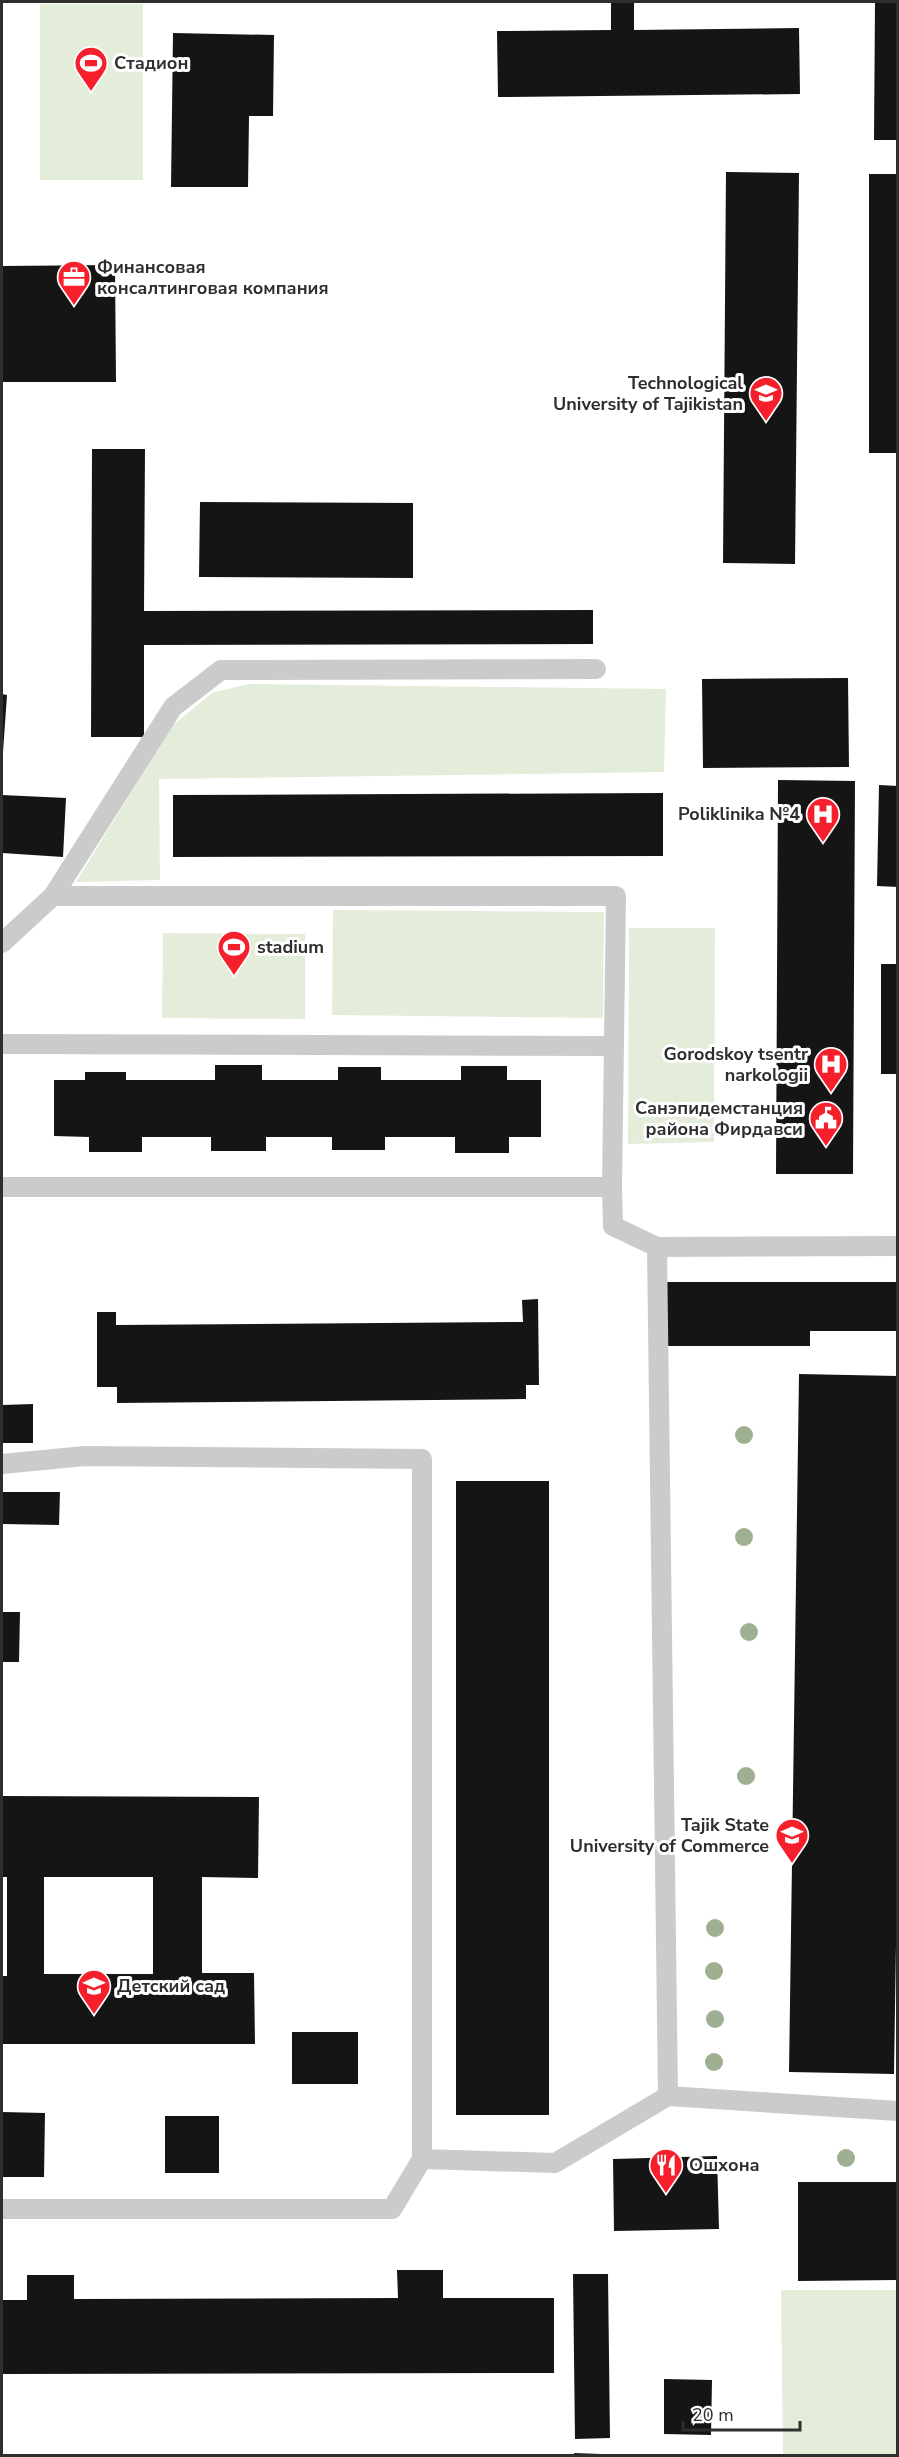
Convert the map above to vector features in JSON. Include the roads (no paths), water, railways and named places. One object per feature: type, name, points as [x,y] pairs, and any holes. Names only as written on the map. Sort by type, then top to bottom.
[{"type":"lane","points":[[2,943],[53,896],[173,707],[221,670],[596,669]]},
{"type":"lane","points":[[53,896],[616,896],[612,1046],[613,1226],[657,1247],[897,1246]]},
{"type":"lane","points":[[2,1044],[612,1046]]},
{"type":"lane","points":[[2,1187],[612,1187]]},
{"type":"lane","points":[[657,1247],[668,2096]]},
{"type":"lane","points":[[2,1464],[85,1456],[422,1459],[422,2159],[392,2209],[2,2209]]},
{"type":"lane","points":[[422,2159],[555,2163],[668,2096],[897,2111]]},
{"type":"place","name":"Стадион","points":[[91,92]]},
{"type":"place","name":"Финансовая консалтинговая компания","points":[[74,306]]},
{"type":"place","name":"Technological University of Tajikistan","points":[[766,422]]},
{"type":"place","name":"Poliklinika №4","points":[[823,843]]},
{"type":"place","name":"stadium","points":[[234,976]]},
{"type":"place","name":"Gorodskoy tsentr narkologii","points":[[831,1093]]},
{"type":"place","name":"Санэпидемстанция района Фирдавси","points":[[826,1147]]},
{"type":"place","name":"Tajik State University of Commerce","points":[[792,1864]]},
{"type":"place","name":"Детский сад","points":[[94,2015]]},
{"type":"place","name":"Ошхона","points":[[666,2194]]}]
